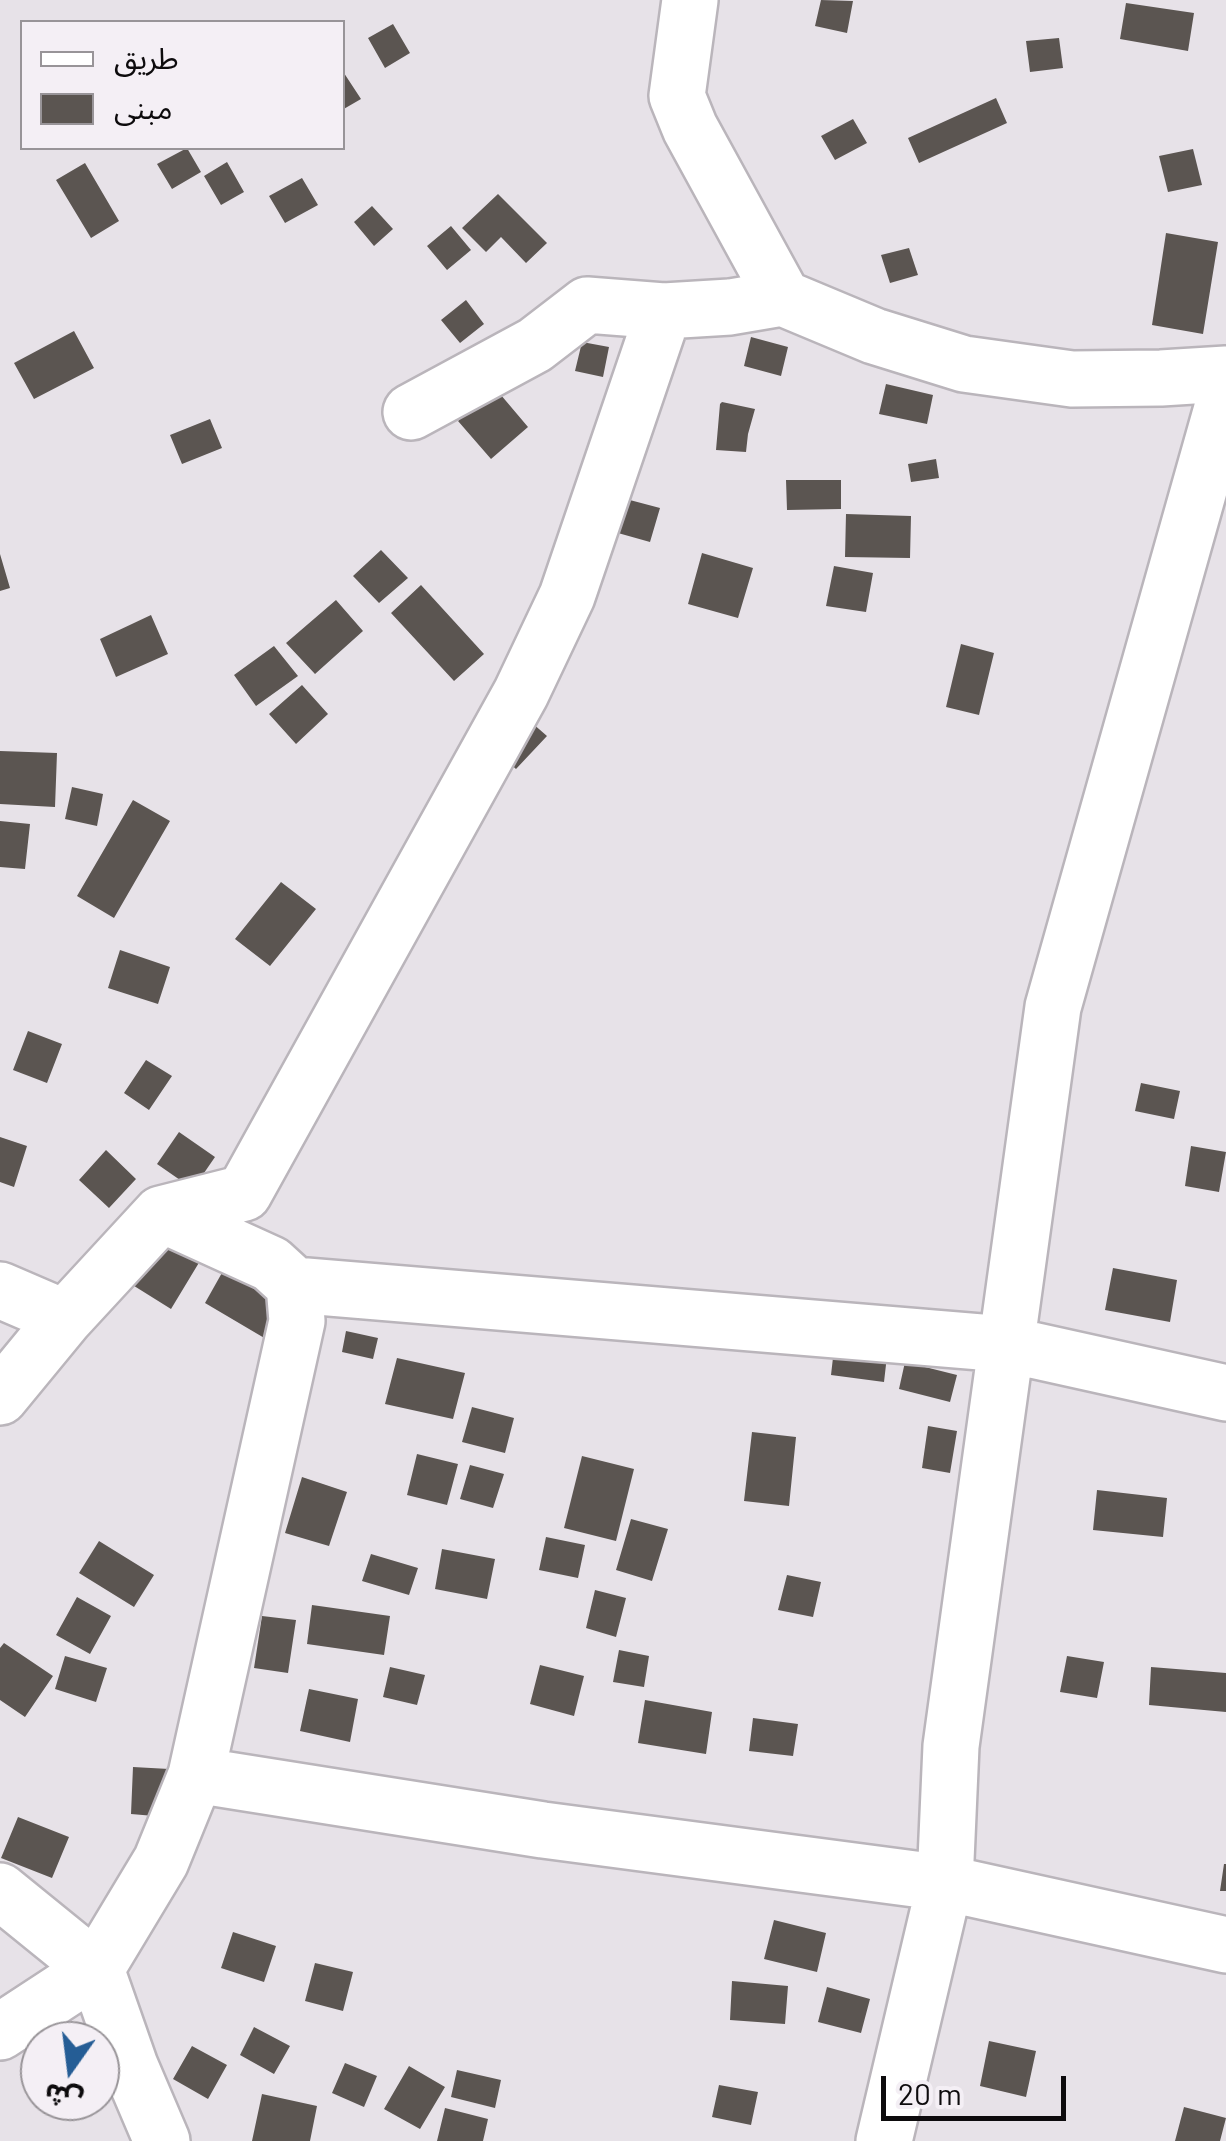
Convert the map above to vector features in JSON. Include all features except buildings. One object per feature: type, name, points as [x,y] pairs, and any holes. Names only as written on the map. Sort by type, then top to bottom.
[{"type":"street","points":[[690,0],[677,96],[690,128],[782,298]]},
{"type":"street","points":[[412,412],[535,345],[586,305],[664,310],[730,307],[782,298],[874,336],[964,364],[1072,379],[1226,374]]},
{"type":"street","points":[[0,1396],[161,1214],[244,1193],[529,677],[567,596],[664,310]]},
{"type":"street","points":[[884,2141],[945,1884],[951,1746],[1053,1007],[1226,394]]},
{"type":"street","points":[[161,1214],[271,1264],[294,1286],[1006,1344],[1226,1394]]},
{"type":"street","points":[[0,2032],[96,1969],[161,1861],[196,1775],[297,1321],[294,1286]]},
{"type":"street","points":[[0,1290],[65,1318]]},
{"type":"street","points":[[196,1775],[543,1830],[945,1884],[1226,1944]]},
{"type":"street","points":[[0,1891],[96,1969],[130,2066],[162,2141]]}]
